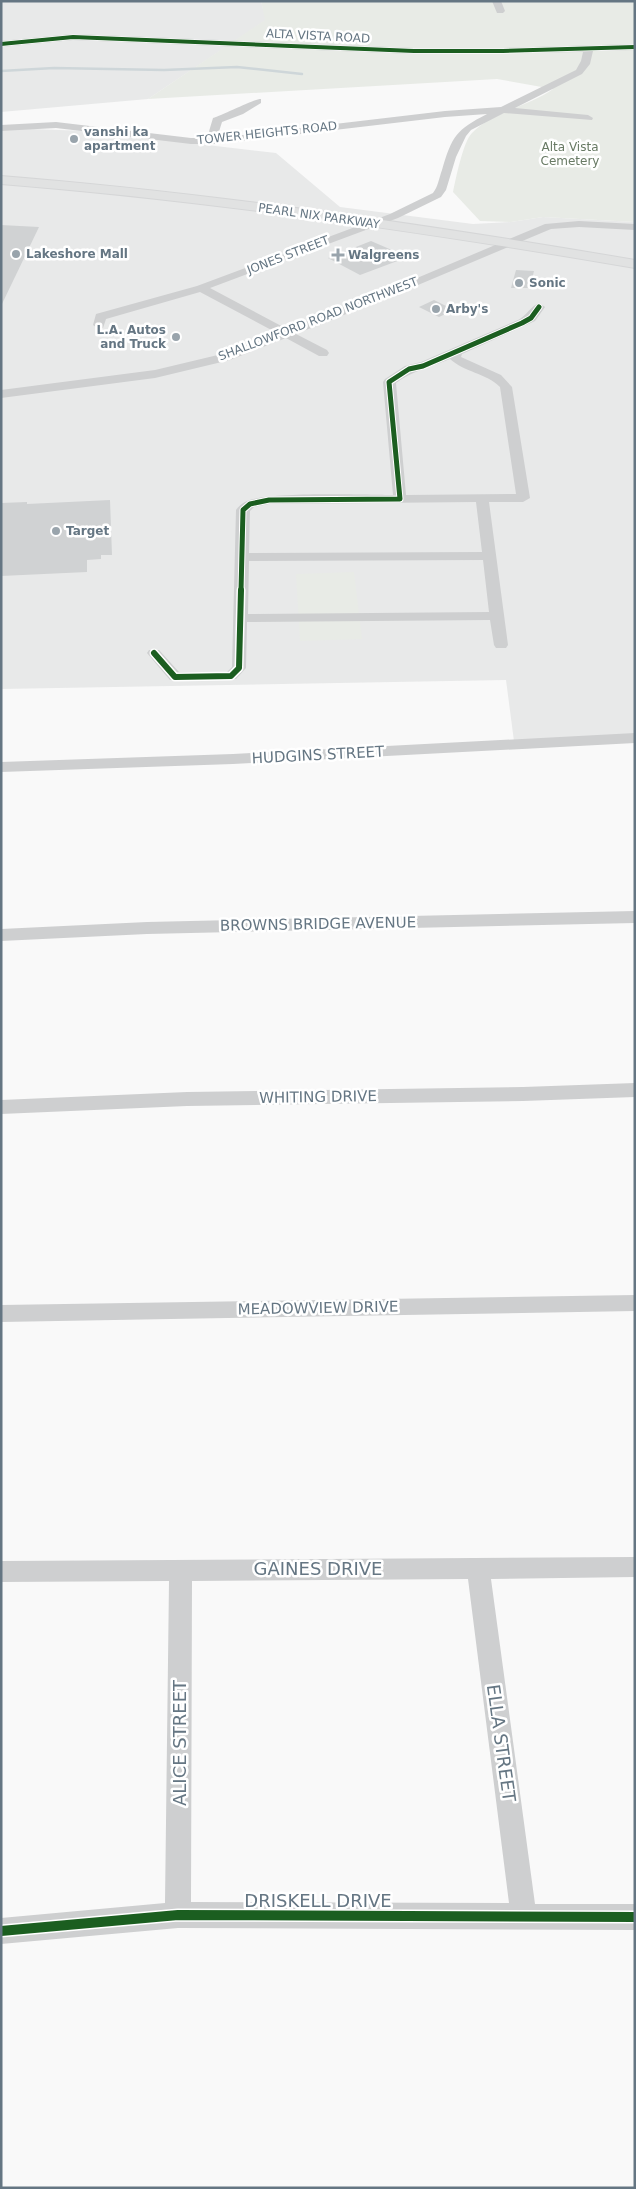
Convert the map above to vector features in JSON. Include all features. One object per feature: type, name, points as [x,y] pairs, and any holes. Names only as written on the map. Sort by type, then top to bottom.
[{"type":"main road","name":"PEARL NIX PARKWAY","points":[[1,171],[161,186],[528,234],[635,252]]},
{"type":"main road","name":"PEARL NIX PARKWAY","points":[[1,180],[101,188],[466,235],[635,264]]},
{"type":"main road","points":[[466,235],[478,242],[482,254]]},
{"type":"street","points":[[496,1],[500,11]]},
{"type":"street","name":"ALTA VISTA ROAD","points":[[1,44],[42,39],[90,37],[414,51],[503,51],[635,47]]},
{"type":"street","name":"JONES STREET","points":[[99,325],[100,317],[201,288],[394,216],[437,195],[461,135],[467,128],[579,72],[586,65],[588,48]]},
{"type":"street","points":[[211,141],[217,120],[239,112],[258,101]]},
{"type":"street","points":[[504,110],[588,118]]},
{"type":"street","name":"TOWER HEIGHTS ROAD","points":[[1,128],[56,125],[191,141],[211,141],[444,114],[504,110]]},
{"type":"street","points":[[528,234],[549,226],[564,224],[635,227]]},
{"type":"street","name":"SHALLOWFORD ROAD NORTHWEST","points":[[1,394],[115,380],[189,367],[226,357],[528,234]]},
{"type":"street","points":[[201,288],[323,353]]},
{"type":"street","points":[[400,499],[392,388],[404,374],[422,369],[423,366],[522,323],[531,318],[539,307]]},
{"type":"street","points":[[154,653],[174,677],[231,676],[239,668],[243,510],[250,504],[269,500],[524,498],[506,387],[501,380],[488,372],[477,370],[470,362],[455,358],[454,353]]},
{"type":"street","points":[[482,498],[501,645]]},
{"type":"street","points":[[242,557],[490,556]]},
{"type":"street","points":[[240,618],[497,616]]},
{"type":"street","name":"HUDGINS STREET","points":[[1,767],[233,759],[635,738]]},
{"type":"street","name":"BROWNS BRIDGE AVENUE","points":[[1,935],[147,928],[635,917]]},
{"type":"street","name":"WHITING DRIVE","points":[[1,1107],[187,1099],[514,1095],[635,1090]]},
{"type":"street","name":"MEADOWVIEW DRIVE","points":[[1,1314],[635,1303]]},
{"type":"street","name":"GAINES DRIVE","points":[[1,1572],[635,1567]]},
{"type":"street","name":"ELLA STREET","points":[[478,1568],[524,1918]]},
{"type":"street","name":"ALICE STREET","points":[[178,1915],[181,1570]]},
{"type":"street","name":"DRISKELL DRIVE","points":[[1,1931],[178,1915],[635,1917]]},
{"type":"shaded area","points":[[1,1],[261,1],[266,20],[148,99],[1,112]]},
{"type":"shaded area","points":[[1,128],[88,131],[276,153],[340,207],[473,224],[511,222],[543,217],[635,222],[635,742],[515,749],[506,680],[1,689]]},
{"type":"green space","name":"Alta Vista Cemetery","points":[[261,1],[635,1],[635,222],[543,217],[511,222],[480,221],[453,192],[463,152],[472,133],[500,114],[544,95],[553,89],[497,79],[148,99],[265,20]]},
{"type":"green space","points":[[354,572],[362,639],[300,641],[296,574]]},
{"type":"building","name":"Lakeshore Mall","points":[[1,225],[39,227],[1,306]]},
{"type":"building","name":"Walgreens","points":[[371,241],[408,257],[360,275],[328,258]]},
{"type":"building","name":"Sonic","points":[[516,270],[534,271],[530,288],[511,288]]},
{"type":"building","name":"Arby's","points":[[434,300],[454,310],[439,317],[419,307]]},
{"type":"building","name":"Target","points":[[110,500],[112,555],[101,555],[101,559],[87,560],[87,572],[1,576],[1,503],[27,502],[27,504]]},
{"type":"waterway","points":[[1,71],[54,68],[164,70],[237,67],[302,74]]},
{"type":"cycle path","points":[[1,44],[73,37],[414,51],[503,51],[635,47]]},
{"type":"cycle path","points":[[154,653],[175,677],[231,676],[239,668],[243,510],[250,504],[269,500],[400,499],[389,382],[409,369],[423,366],[522,323],[531,318],[539,307]]},
{"type":"cycle path","points":[[1,1931],[178,1915],[635,1917]]},
{"type":"place","name":"vanshi ka apartment","points":[[74,139]]},
{"type":"place","name":"Lakeshore Mall","points":[[16,254]]},
{"type":"place","name":"Walgreens","points":[[338,255]]},
{"type":"place","name":"Sonic","points":[[519,283]]},
{"type":"place","name":"Arby's","points":[[436,309]]},
{"type":"place","name":"L.A. Autos and Truck","points":[[176,337]]},
{"type":"place","name":"Target","points":[[56,531]]}]
